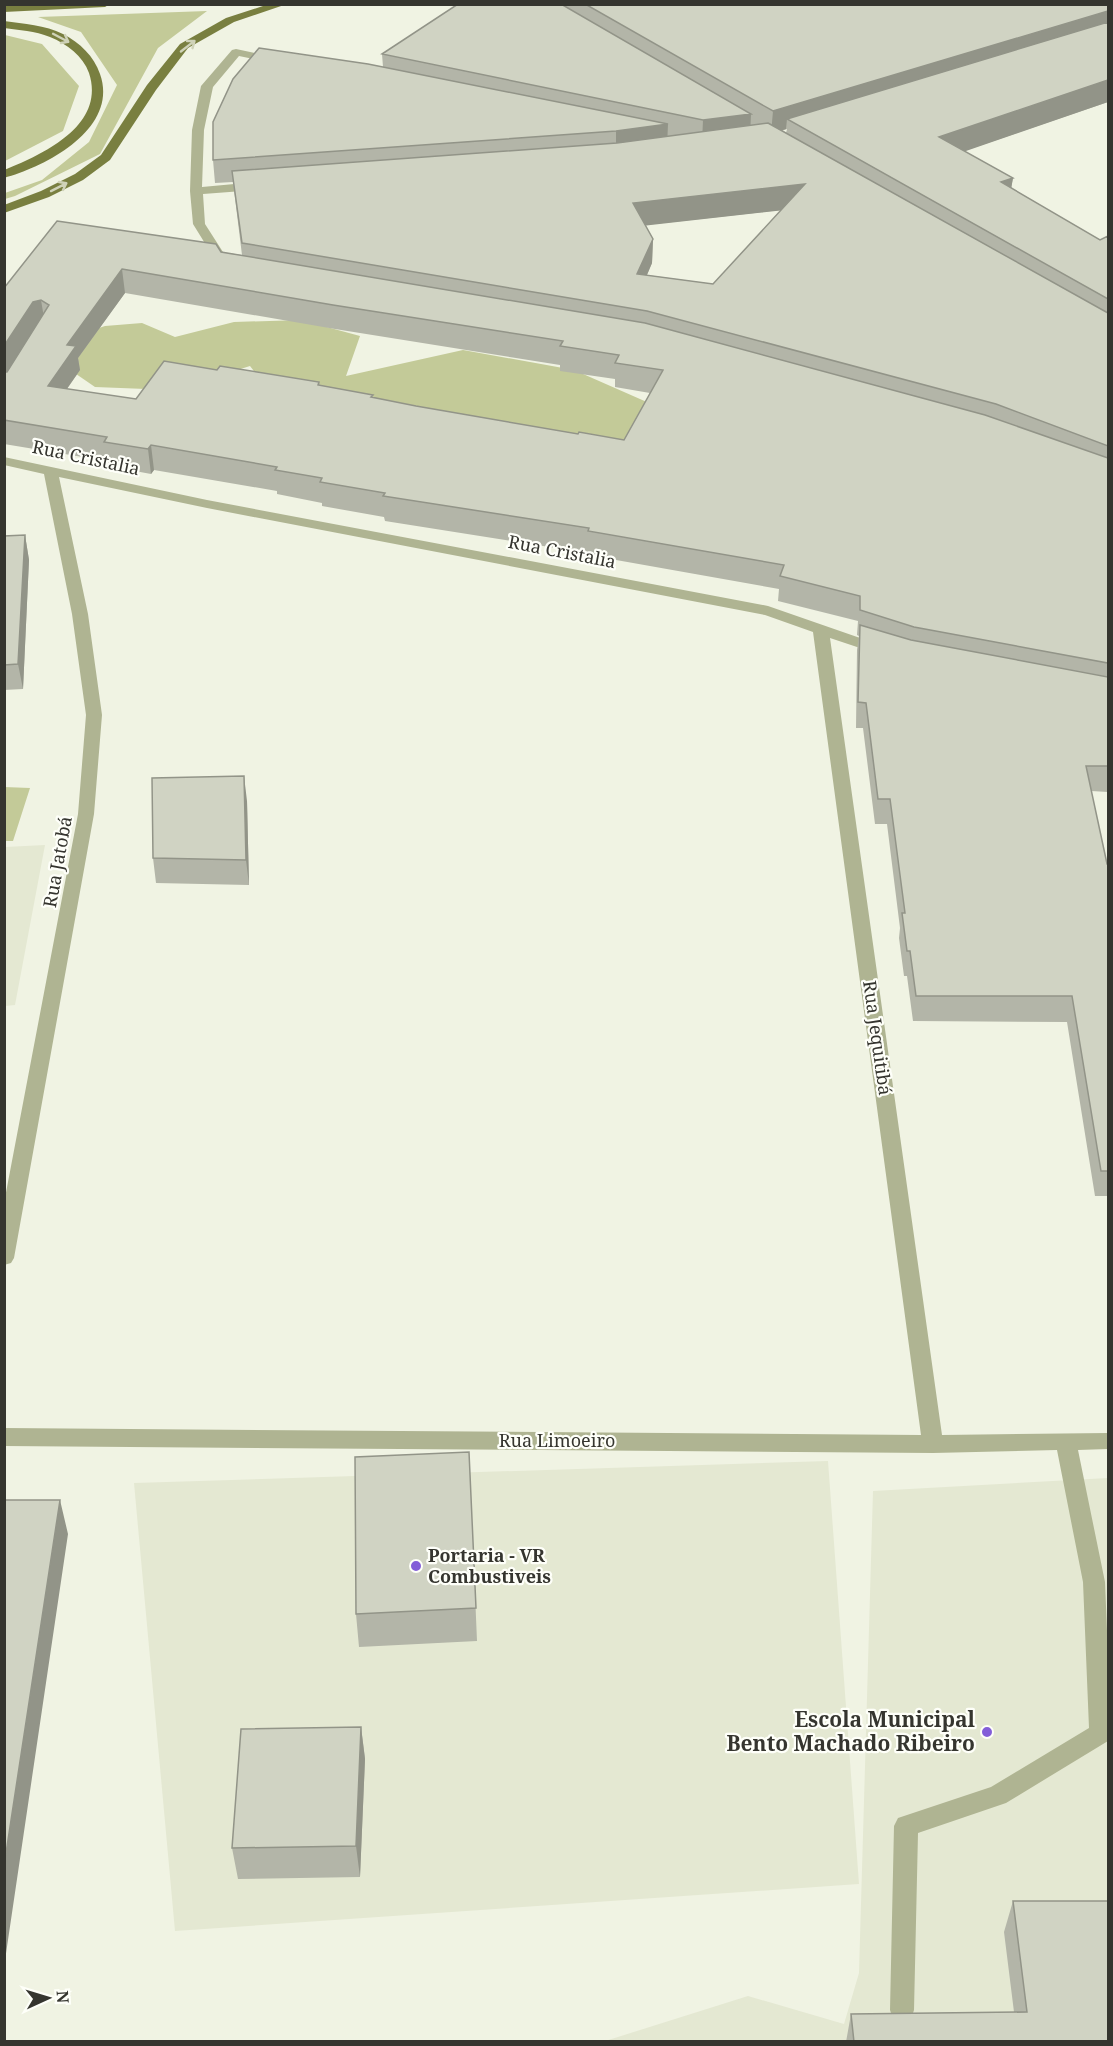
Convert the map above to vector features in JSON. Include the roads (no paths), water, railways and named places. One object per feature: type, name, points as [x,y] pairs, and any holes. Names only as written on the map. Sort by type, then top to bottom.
[{"type":"main road","points":[[4,9],[105,4]]},
{"type":"main road","points":[[4,209],[70,182],[106,157],[151,88],[184,46],[230,20],[282,4]]},
{"type":"main road","points":[[4,24],[50,33],[69,43],[89,60],[100,80],[99,104],[86,124],[67,143],[37,160],[4,174]]},
{"type":"street","points":[[241,272],[229,270],[199,224],[196,190],[198,130],[207,86],[236,52],[283,61]]},
{"type":"street","points":[[196,190],[266,185]]},
{"type":"street","name":"Rua Cristalia","points":[[4,461],[207,504],[768,611],[821,631],[897,655]]},
{"type":"street","name":"Rua Jatobá","points":[[4,1258],[86,814],[94,715],[80,614],[51,471]]},
{"type":"street","name":"Rua Jequitibá","points":[[821,631],[933,1444]]},
{"type":"street","name":"Rua Limoeiro","points":[[4,1437],[933,1444],[1108,1441]]},
{"type":"street","points":[[902,2010],[906,1826],[998,1795],[1101,1733],[1094,1582],[1066,1442]]},
{"type":"place","name":"Portaria - VR Combustiveis","points":[[416,1566]]},
{"type":"place","name":"Escola Municipal Bento Machado Ribeiro","points":[[987,1732]]}]
